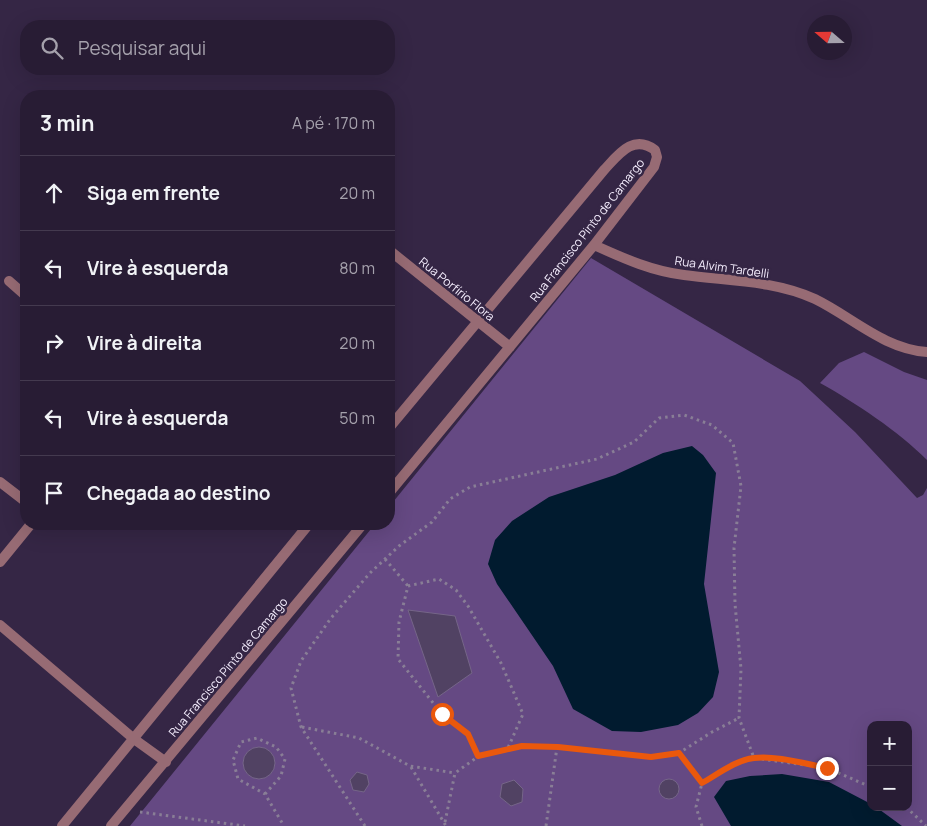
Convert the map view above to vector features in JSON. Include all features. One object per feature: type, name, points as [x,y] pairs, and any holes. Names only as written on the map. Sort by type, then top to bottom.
[{"type":"street","name":"Rua Francisco Pinto de Camargo","points":[[395,421],[604,170],[627,147],[637,142],[648,144],[655,150],[654,167],[594,245],[395,486]]},
{"type":"street","name":"Rua Alvim Tardelli","points":[[594,245],[643,267],[682,275],[742,281],[814,298],[873,334],[909,351],[927,352]]},
{"type":"street","name":"Rua Porfírio Flora","points":[[395,255],[510,347]]},
{"type":"street","points":[[8,281],[20,291]]},
{"type":"street","points":[[0,482],[20,497]]},
{"type":"street","points":[[0,562],[26,530]]},
{"type":"street","points":[[62,826],[303,530]]},
{"type":"street","name":"Rua Francisco Pinto de Camargo","points":[[111,826],[358,530]]},
{"type":"street","points":[[0,625],[134,738],[166,762]]},
{"type":"path","points":[[365,826],[301,727],[291,688],[301,661],[331,618],[370,573],[432,522],[450,499],[470,487],[597,459],[634,442],[659,418],[684,415],[712,425],[733,442],[742,486],[734,548],[735,604],[741,669],[739,718],[754,758]]},
{"type":"path","points":[[385,559],[408,586]]},
{"type":"path","points":[[408,586],[439,579],[456,590],[468,606],[501,663],[523,714],[507,750]]},
{"type":"path","points":[[408,586],[399,622],[398,659],[442,714],[468,734],[478,756]]},
{"type":"path","points":[[446,824],[455,773],[478,756],[522,746],[558,747],[651,757],[679,753],[712,732],[739,718]]},
{"type":"path","points":[[301,727],[359,738],[410,766],[455,773]]},
{"type":"path","points":[[265,794],[281,776],[285,759],[276,747],[257,738],[242,742],[233,760],[238,779],[265,794],[284,826]]},
{"type":"path","points":[[546,826],[558,747]]},
{"type":"path","points":[[679,753],[702,783]]},
{"type":"path","points":[[702,826],[696,807],[702,783],[730,766],[754,758],[793,761],[827,768],[867,786]]},
{"type":"path","points":[[410,766],[446,824]]},
{"type":"path","points":[[124,810],[245,826]]},
{"type":"path","points":[[910,811],[926,826]]},
{"type":"shaded area","points":[[591,258],[800,381],[855,432],[917,498],[923,495],[927,488],[927,826],[130,826],[370,530],[395,530],[395,500]]},
{"type":"shaded area","points":[[864,352],[904,372],[927,380],[927,460],[876,418],[820,383],[839,363]]},
{"type":"water","points":[[692,446],[703,455],[716,473],[704,584],[719,672],[713,697],[698,713],[678,725],[641,732],[612,731],[573,709],[553,666],[497,584],[488,564],[495,540],[512,521],[549,497],[615,475],[663,453]]},
{"type":"water","points":[[782,774],[829,782],[867,802],[867,811],[881,811],[902,826],[731,826],[714,797],[726,781],[750,776]]},
{"type":"building","points":[[408,610],[455,616],[472,673],[438,697]]},
{"type":"building","points":[[259,747],[270,752],[275,763],[270,774],[259,779],[248,774],[243,763],[248,752]]},
{"type":"building","points":[[357,772],[367,775],[369,784],[364,792],[353,790],[350,780]]},
{"type":"building","points":[[669,779],[676,782],[679,789],[676,796],[669,799],[662,796],[659,789],[662,782]]},
{"type":"building","points":[[514,780],[523,789],[522,802],[511,806],[500,797],[502,784]]},
{"type":"route","points":[[442,714],[468,734],[478,756],[522,746],[558,747],[651,757],[679,753],[702,783],[730,766],[754,758],[793,761],[827,768]]}]
